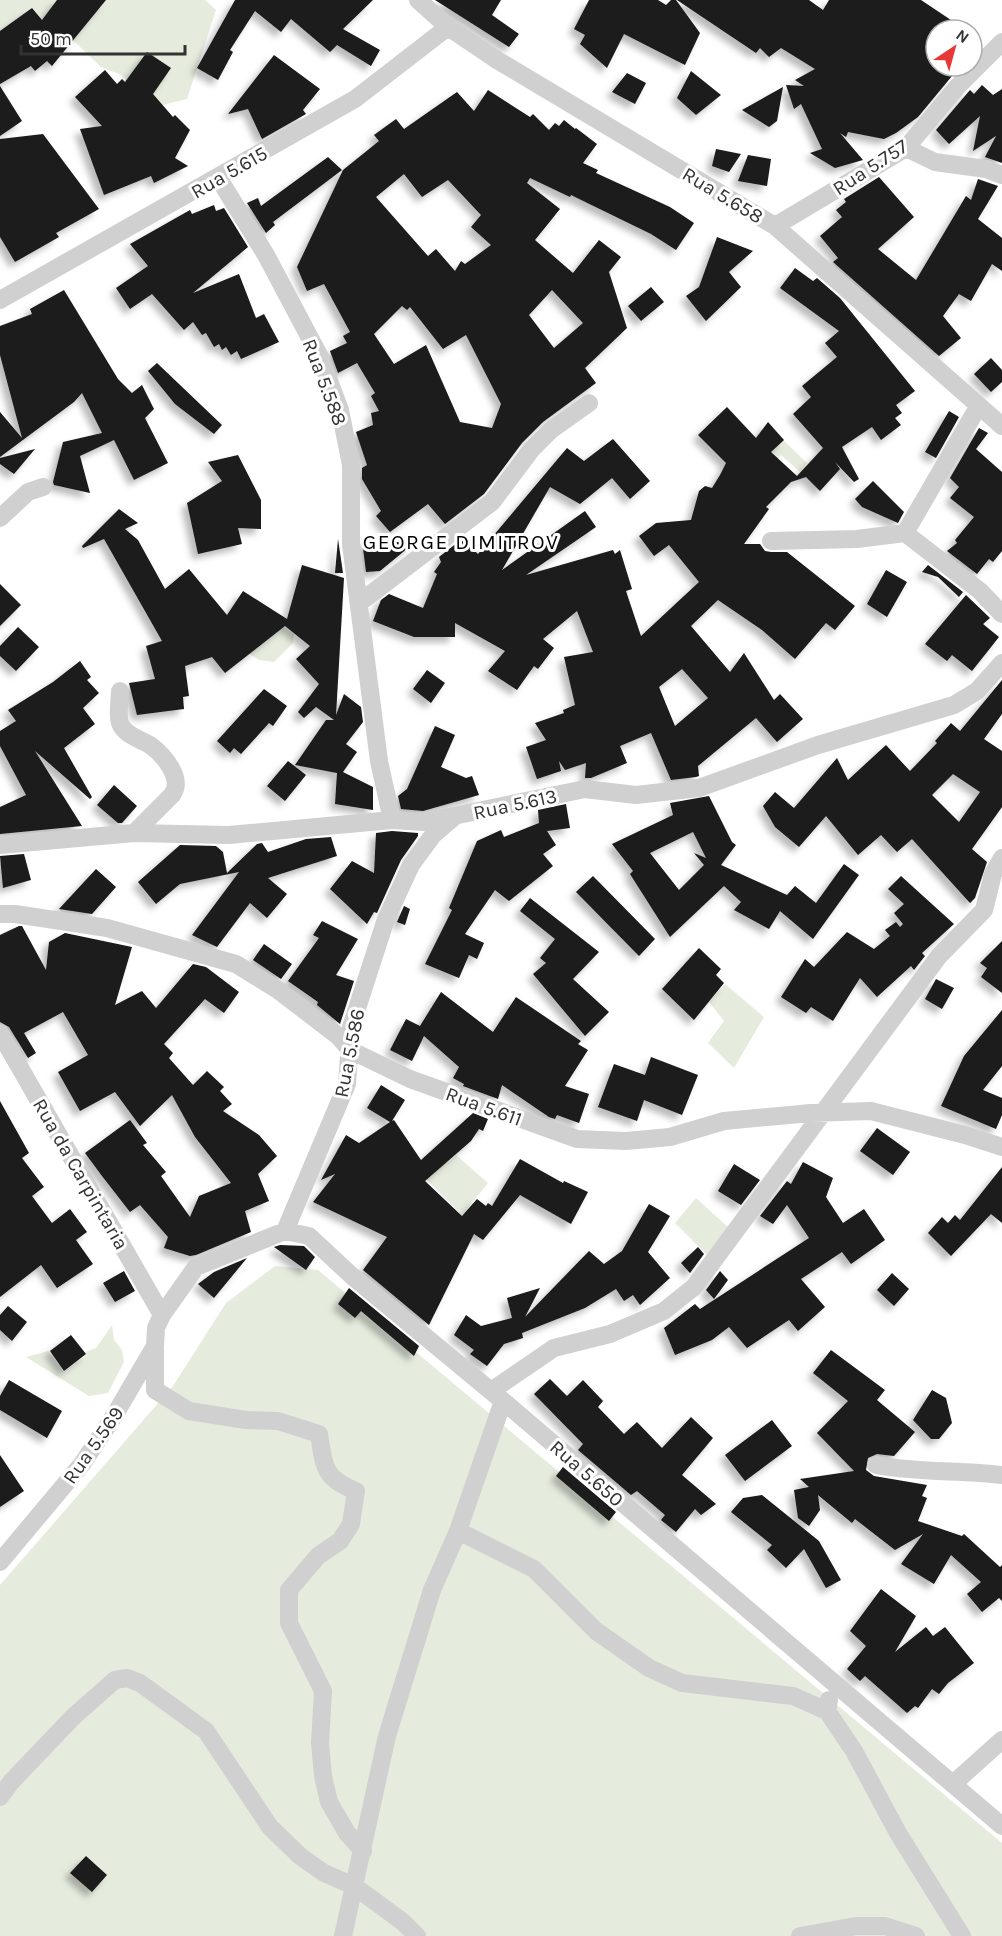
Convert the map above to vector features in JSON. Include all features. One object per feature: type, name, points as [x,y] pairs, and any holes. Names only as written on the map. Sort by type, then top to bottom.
[{"type":"street","name":"Rua 5.658","points":[[418,0],[448,27],[496,60],[775,226],[1002,426]]},
{"type":"street","name":"Rua 5.615","points":[[0,300],[355,99],[448,27]]},
{"type":"street","name":"Rua 5.757","points":[[775,226],[906,148],[958,86],[1002,42]]},
{"type":"street","points":[[906,148],[935,162],[986,168],[1002,175]]},
{"type":"street","name":"Rua 5.588","points":[[219,178],[266,255],[320,357],[340,410],[351,465],[351,544],[379,761],[392,820]]},
{"type":"street","points":[[359,603],[492,502],[531,450],[551,430],[589,403]]},
{"type":"street","points":[[905,533],[978,407]]},
{"type":"street","points":[[0,518],[28,492],[43,487]]},
{"type":"street","points":[[771,541],[856,538],[905,533],[980,591],[1002,614]]},
{"type":"street","name":"Rua 5.613","points":[[0,845],[134,833],[229,835],[392,820],[424,822],[453,818],[585,789],[636,795],[699,788],[818,745],[954,705],[977,691],[1002,663]]},
{"type":"street","points":[[120,691],[119,723],[125,731],[152,747],[176,779],[177,788],[134,833]]},
{"type":"street","name":"Rua 5.586","points":[[285,1231],[347,1084],[351,1028],[386,919],[411,865],[433,836],[453,818]]},
{"type":"street","points":[[343,1936],[391,1725],[432,1590],[458,1531],[497,1396],[554,1348],[610,1334],[664,1311],[694,1287],[939,956],[984,910],[993,874],[1002,858]]},
{"type":"street","name":"Rua 5.611","points":[[0,914],[15,914],[107,928],[236,963],[278,990],[338,1036],[350,1050],[410,1079],[577,1139],[626,1141],[670,1137],[724,1121],[871,1111],[1002,1147]]},
{"type":"street","name":"Rua da Carpintaria","points":[[0,1034],[162,1314]]},
{"type":"street","points":[[162,1314],[196,1267],[285,1231]]},
{"type":"street","name":"Rua 5.650","points":[[285,1231],[309,1236],[352,1276],[497,1396],[1002,1826]]},
{"type":"street","name":"Rua 5.569","points":[[0,1562],[82,1464],[114,1416],[155,1346],[156,1328],[162,1314]]},
{"type":"street","points":[[155,1346],[155,1390],[189,1411],[246,1420],[278,1421],[319,1434],[324,1469],[341,1485],[356,1491],[351,1524],[340,1541],[318,1556],[289,1590],[289,1623],[322,1690],[320,1743],[323,1776],[329,1802],[347,1833],[363,1851]]},
{"type":"street","points":[[876,1465],[912,1472],[1002,1474]]},
{"type":"street","points":[[458,1531],[534,1569],[596,1631],[649,1668],[682,1683],[793,1696],[827,1711],[854,1751],[898,1833],[962,1936]]},
{"type":"street","points":[[0,1797],[11,1782],[74,1716],[115,1680],[127,1678],[140,1683],[206,1731],[256,1809],[270,1827],[300,1856],[324,1873],[354,1886],[403,1922],[417,1936]]},
{"type":"street","points":[[827,1711],[834,1684]]},
{"type":"street","points":[[954,1783],[1002,1740]]},
{"type":"street","points":[[800,1936],[865,1926],[885,1926],[916,1936]]},
{"type":"shaded area","points":[[0,0],[205,0],[216,10],[187,99],[163,105],[119,74],[101,67],[55,23],[0,34]]},
{"type":"shaded area","points":[[776,433],[807,463],[800,472],[781,455],[755,483]]},
{"type":"shaded area","points":[[284,627],[294,634],[293,643],[274,662],[259,660],[248,653]]},
{"type":"shaded area","points":[[725,984],[764,1017],[734,1068],[708,1043],[724,1021],[709,1002]]},
{"type":"shaded area","points":[[456,1155],[488,1183],[462,1215],[420,1173],[450,1161]]},
{"type":"shaded area","points":[[696,1198],[729,1228],[707,1255],[675,1223]]},
{"type":"shaded area","points":[[275,1266],[318,1270],[1002,1843],[1002,1936],[0,1936],[0,1585],[173,1386],[226,1303]]},
{"type":"shaded area","points":[[112,1325],[114,1340],[122,1350],[124,1362],[108,1393],[89,1396],[26,1357],[48,1351],[64,1372],[86,1355],[85,1352],[96,1348]]},
{"type":"building","points":[[57,0],[106,0],[52,66],[47,61],[35,71],[31,66],[0,84],[0,31],[32,8],[42,20]]},
{"type":"building","points":[[235,0],[373,0],[343,29],[380,50],[371,66],[337,45],[330,52],[291,19],[281,32],[255,11],[230,50],[233,52],[218,80],[197,68]]},
{"type":"building","points":[[435,0],[501,0],[492,15],[519,34],[509,47]]},
{"type":"building","points":[[589,0],[658,0],[666,5],[671,0],[676,0],[700,33],[685,65],[624,34],[607,68],[580,44],[585,35],[574,29]]},
{"type":"building","points":[[677,0],[809,0],[823,10],[829,0],[921,0],[948,18],[924,18],[924,78],[950,78],[918,117],[884,139],[848,132],[846,137],[840,133],[863,160],[835,168],[810,153],[822,149],[801,104],[794,109],[786,85],[804,86],[795,80],[815,69],[781,48],[769,57],[760,48],[756,53]]},
{"type":"building","points":[[147,52],[171,68],[153,94],[173,117],[175,115],[190,130],[175,158],[188,166],[154,183],[151,176],[104,195],[80,129],[102,126],[75,97],[105,70],[117,84],[122,79],[125,82]]},
{"type":"building","points":[[274,55],[320,89],[303,110],[306,114],[262,139],[248,109],[228,114]]},
{"type":"building","points":[[691,71],[721,95],[696,115],[677,98]]},
{"type":"building","points":[[627,73],[646,83],[635,104],[612,92]]},
{"type":"building","points":[[982,85],[993,95],[1002,89],[1002,163],[985,157],[996,136],[973,151],[980,116],[949,144],[936,130],[970,90],[974,94]]},
{"type":"building","points":[[0,86],[22,121],[0,136]]},
{"type":"building","points":[[783,87],[777,121],[769,127],[742,110]]},
{"type":"building","points":[[488,90],[530,117],[533,114],[549,130],[555,123],[559,126],[564,120],[597,144],[583,163],[598,170],[596,173],[670,207],[694,223],[676,250],[651,234],[530,178],[527,183],[560,209],[535,240],[573,273],[599,240],[621,257],[609,272],[627,328],[585,368],[596,383],[543,422],[522,443],[484,494],[445,524],[428,504],[390,532],[376,516],[381,511],[362,479],[362,468],[367,465],[356,432],[373,425],[371,413],[379,411],[371,396],[375,393],[357,363],[338,373],[330,351],[347,343],[343,336],[350,332],[324,284],[307,291],[297,267],[343,170],[379,141],[374,135],[396,119],[404,129],[457,92],[474,111]],"holes":[[[404,174],[422,197],[448,180],[481,215],[471,227],[491,245],[465,264],[461,261],[455,271],[436,249],[428,256],[376,197]],[[552,290],[583,323],[554,348],[529,315]],[[402,306],[407,310],[410,307],[443,349],[466,335],[501,404],[492,428],[460,422],[426,345],[394,364],[374,334]]]},
{"type":"building","points":[[43,134],[99,209],[56,233],[59,237],[15,262],[0,237],[0,139]]},
{"type":"building","points":[[716,149],[741,154],[729,172],[712,166]]},
{"type":"building","points":[[748,155],[771,159],[767,186],[738,181]]},
{"type":"building","points":[[328,157],[342,170],[273,222],[275,225],[266,233],[247,203],[258,198],[261,206]]},
{"type":"building","points":[[879,177],[914,217],[878,249],[916,280],[966,196],[971,200],[978,179],[998,186],[978,219],[1002,238],[1002,271],[992,264],[971,301],[959,294],[943,316],[961,338],[939,356],[833,262],[838,258],[820,236],[842,217],[836,210],[846,202],[844,199]]},
{"type":"building","points":[[214,205],[216,211],[224,208],[248,247],[193,293],[239,274],[256,318],[264,314],[279,342],[241,359],[237,351],[231,355],[226,347],[222,350],[219,344],[214,347],[206,333],[202,335],[193,322],[184,330],[152,294],[130,309],[116,288],[148,266],[130,244],[190,210],[192,214]]},
{"type":"building","points":[[717,237],[753,251],[729,272],[741,287],[706,321],[686,296],[699,287]]},
{"type":"building","points":[[795,268],[813,281],[817,278],[840,298],[915,391],[896,405],[902,413],[895,418],[901,425],[881,440],[872,427],[842,447],[859,479],[854,482],[835,462],[840,469],[820,491],[806,477],[791,482],[766,507],[769,509],[744,544],[760,544],[765,551],[787,552],[855,606],[835,630],[826,623],[795,659],[762,630],[718,600],[691,626],[730,672],[744,653],[774,700],[780,694],[803,719],[777,742],[756,718],[698,766],[699,776],[696,777],[671,780],[651,733],[620,746],[627,763],[591,778],[585,778],[586,763],[565,770],[559,761],[561,771],[537,779],[526,747],[546,740],[535,723],[564,713],[563,710],[575,705],[564,657],[593,652],[577,611],[543,639],[554,648],[538,669],[534,666],[517,690],[488,671],[505,651],[455,623],[455,637],[414,637],[373,621],[381,600],[389,594],[423,608],[437,574],[434,572],[441,562],[439,557],[462,539],[478,554],[567,448],[584,461],[613,439],[650,481],[630,499],[612,478],[580,504],[550,487],[502,570],[585,511],[596,527],[526,575],[613,550],[615,554],[620,550],[632,589],[626,591],[641,636],[699,582],[669,545],[654,556],[639,536],[656,523],[691,520],[699,491],[705,486],[712,488],[720,475],[726,463],[698,435],[727,407],[756,438],[768,422],[784,440],[771,452],[797,476],[823,448],[793,414],[811,397],[802,386],[837,357],[825,343],[839,331],[780,288]],"holes":[[[682,669],[708,698],[675,726],[659,687]]]},
{"type":"building","points":[[651,287],[664,302],[641,321],[628,306]]},
{"type":"building","points":[[64,290],[118,379],[132,393],[142,385],[154,409],[145,418],[168,463],[134,480],[114,440],[80,456],[90,493],[54,485],[53,482],[63,442],[102,433],[82,393],[74,402],[0,457],[0,412],[22,438],[0,355],[0,326],[32,314],[30,309]]},
{"type":"building","points":[[991,358],[1002,370],[1002,382],[991,392],[974,374]]},
{"type":"building","points":[[157,363],[222,425],[214,434],[175,404],[148,371]]},
{"type":"building","points":[[949,411],[959,417],[936,458],[925,452]]},
{"type":"building","points":[[979,428],[988,433],[976,449],[1002,472],[1002,551],[993,562],[989,559],[977,574],[947,551],[957,543],[955,540],[974,517],[950,498],[959,487],[950,478]]},
{"type":"building","points":[[35,449],[14,474],[0,464],[0,458]]},
{"type":"building","points":[[238,455],[261,500],[261,529],[238,528],[242,544],[198,554],[187,503],[222,481],[208,462]]},
{"type":"building","points":[[873,481],[904,512],[898,523],[862,507],[855,499]]},
{"type":"building","points":[[119,509],[138,523],[125,529],[138,540],[165,589],[189,569],[227,615],[243,591],[287,619],[302,565],[344,578],[336,715],[344,694],[361,707],[363,722],[346,744],[357,752],[343,772],[373,787],[373,810],[335,804],[337,773],[295,765],[326,720],[334,720],[316,707],[304,718],[298,712],[319,684],[296,659],[310,646],[285,626],[225,673],[212,657],[185,666],[189,696],[183,697],[184,709],[137,715],[129,683],[155,679],[146,646],[162,641],[104,539],[83,548],[82,546]]},
{"type":"building","points":[[338,539],[343,573],[335,573]]},
{"type":"building","points":[[362,540],[414,543],[380,571],[366,572]]},
{"type":"building","points":[[928,565],[963,592],[959,597],[938,577],[922,572]]},
{"type":"building","points":[[886,570],[907,582],[887,617],[867,604]]},
{"type":"building","points":[[0,584],[21,605],[0,626]]},
{"type":"building","points":[[966,595],[990,618],[983,624],[999,637],[972,671],[952,655],[947,661],[925,644]]},
{"type":"building","points":[[18,627],[39,647],[16,671],[0,656],[0,646]]},
{"type":"building","points":[[80,661],[91,677],[87,680],[99,693],[83,708],[95,724],[64,748],[92,797],[90,799],[35,751],[82,826],[0,834],[0,807],[26,795],[0,746],[0,731],[16,721],[8,710],[53,682]]},
{"type":"building","points":[[427,670],[445,683],[431,703],[413,689]]},
{"type":"building","points":[[1002,680],[1002,714],[984,739],[1002,751],[1002,807],[972,849],[987,862],[975,898],[970,903],[912,839],[897,852],[881,835],[858,855],[826,816],[799,847],[775,827],[763,806],[775,792],[794,808],[837,758],[848,780],[886,745],[910,771],[937,743],[935,741],[951,723],[960,731]],"holes":[[[953,774],[980,792],[959,822],[932,795]]]},
{"type":"building","points":[[264,689],[287,706],[273,726],[269,723],[241,754],[234,748],[230,753],[217,741]]},
{"type":"building","points":[[435,726],[455,735],[441,767],[466,778],[472,776],[479,795],[423,811],[401,809],[398,796],[407,789]]},
{"type":"building","points":[[288,761],[306,775],[285,801],[267,786]]},
{"type":"building","points":[[114,785],[137,806],[122,823],[118,823],[97,805]]},
{"type":"building","points":[[709,796],[732,842],[736,845],[721,865],[787,895],[795,886],[816,903],[844,864],[859,875],[813,939],[780,911],[769,929],[734,910],[741,902],[724,886],[670,937],[630,874],[633,871],[612,844],[673,815],[670,803]],"holes":[[[693,832],[706,858],[694,853],[704,865],[679,890],[650,853]]]},
{"type":"building","points":[[566,804],[570,828],[547,831],[556,845],[543,854],[553,866],[509,901],[495,890],[465,934],[484,943],[477,959],[469,955],[459,978],[425,964],[452,910],[449,908],[477,841],[501,830],[504,837],[539,823],[538,810]]},
{"type":"building","points":[[392,831],[418,833],[418,836],[401,860],[377,913],[374,912],[367,924],[330,889],[352,861],[374,873],[376,833]]},
{"type":"building","points":[[331,837],[337,856],[268,878],[287,894],[267,918],[250,903],[217,947],[192,935],[239,872],[180,884],[156,904],[138,882],[180,845],[216,846],[223,852],[227,873],[257,844],[262,843],[268,852],[306,839]]},
{"type":"building","points":[[24,854],[31,880],[3,888],[0,856]]},
{"type":"building","points":[[96,869],[116,887],[92,914],[59,909]]},
{"type":"building","points":[[593,876],[655,939],[639,956],[576,892]]},
{"type":"building","points":[[901,876],[954,924],[922,953],[925,956],[914,970],[911,966],[877,997],[860,978],[833,1021],[811,1007],[806,1013],[781,997],[805,959],[814,967],[847,932],[874,949],[890,936],[885,930],[896,922],[900,927],[903,924],[894,913],[904,904],[888,889]]},
{"type":"building","points":[[530,898],[599,952],[573,979],[609,1012],[585,1036],[533,974],[546,963],[540,958],[555,939],[520,911]]},
{"type":"building","points":[[404,906],[410,909],[405,925],[397,922]]},
{"type":"building","points":[[322,921],[358,939],[336,975],[354,981],[340,1024],[317,1005],[318,1002],[288,981],[319,938],[313,935]]},
{"type":"building","points":[[22,926],[46,970],[49,942],[65,933],[132,947],[115,1005],[142,991],[156,1008],[193,964],[206,967],[239,992],[224,1013],[205,999],[164,1044],[173,1053],[169,1058],[193,1085],[207,1071],[224,1087],[220,1091],[232,1104],[223,1111],[259,1135],[277,1156],[258,1174],[269,1201],[245,1211],[251,1232],[196,1255],[190,1256],[164,1248],[168,1237],[140,1205],[130,1212],[102,1176],[85,1153],[130,1120],[147,1143],[143,1145],[166,1172],[161,1176],[190,1217],[199,1196],[231,1183],[195,1137],[172,1095],[140,1126],[115,1092],[80,1111],[58,1072],[88,1055],[63,1012],[24,1033],[36,1053],[28,1058],[9,1027],[0,1022],[0,935]]},
{"type":"building","points":[[1002,941],[1002,993],[981,977],[987,968],[980,963]]},
{"type":"building","points":[[264,944],[292,964],[281,979],[253,960]]},
{"type":"building","points":[[699,948],[721,969],[716,975],[724,983],[694,1020],[662,989]]},
{"type":"building","points":[[936,979],[954,988],[942,1009],[925,999]]},
{"type":"building","points":[[441,992],[493,1032],[516,997],[581,1041],[578,1044],[588,1050],[565,1086],[589,1094],[579,1123],[557,1115],[555,1119],[549,1117],[502,1085],[498,1099],[463,1086],[464,1084],[453,1078],[459,1067],[424,1036],[412,1061],[390,1050],[406,1019],[420,1026]]},
{"type":"building","points":[[1002,1010],[1002,1066],[983,1090],[1002,1098],[1002,1115],[996,1129],[941,1106],[964,1056]]},
{"type":"building","points":[[651,1057],[698,1075],[682,1115],[644,1100],[637,1121],[598,1107],[614,1064],[645,1075]]},
{"type":"building","points":[[381,1085],[405,1100],[392,1121],[394,1120],[421,1160],[473,1113],[488,1119],[483,1131],[479,1129],[471,1141],[425,1181],[462,1216],[477,1199],[486,1206],[488,1203],[492,1206],[520,1159],[563,1183],[564,1181],[588,1192],[571,1224],[520,1195],[483,1240],[474,1234],[429,1325],[363,1270],[387,1237],[313,1202],[335,1174],[321,1180],[346,1135],[359,1143],[390,1122],[367,1108]]},
{"type":"building","points":[[0,1101],[29,1153],[22,1158],[44,1187],[32,1196],[52,1223],[70,1209],[87,1232],[76,1240],[93,1264],[57,1288],[41,1265],[0,1297]]},
{"type":"building","points":[[877,1128],[910,1152],[893,1175],[860,1151]]},
{"type":"building","points":[[803,1162],[833,1178],[826,1197],[843,1223],[864,1209],[885,1240],[851,1264],[842,1252],[801,1279],[825,1307],[798,1331],[789,1320],[747,1348],[729,1327],[712,1340],[675,1355],[664,1328],[695,1304],[700,1309],[809,1238],[787,1205],[773,1224],[760,1216],[787,1181],[791,1184]]},
{"type":"building","points":[[734,1164],[760,1180],[741,1205],[718,1191]]},
{"type":"building","points":[[1002,1167],[1002,1223],[991,1214],[951,1256],[928,1233],[942,1217],[948,1223],[955,1215],[960,1220]]},
{"type":"building","points":[[649,1204],[670,1216],[648,1252],[670,1278],[640,1305],[633,1295],[624,1301],[616,1289],[585,1308],[522,1333],[523,1338],[504,1344],[487,1366],[470,1354],[474,1350],[454,1335],[466,1315],[481,1326],[512,1318],[507,1298],[540,1288],[525,1317],[589,1251],[604,1264],[622,1251]]},
{"type":"building","points":[[304,1246],[315,1257],[306,1270],[274,1247]]},
{"type":"building","points":[[698,1247],[704,1254],[690,1273],[681,1263]]},
{"type":"building","points":[[247,1258],[214,1298],[198,1284],[214,1272]]},
{"type":"building","points":[[124,1271],[135,1291],[115,1302],[103,1283]]},
{"type":"building","points":[[720,1271],[728,1280],[714,1299],[706,1290]]},
{"type":"building","points":[[892,1273],[909,1289],[894,1306],[877,1290]]},
{"type":"building","points":[[349,1288],[419,1346],[414,1356],[361,1311],[355,1318],[338,1304]]},
{"type":"building","points":[[8,1306],[27,1322],[12,1341],[0,1330],[0,1315]]},
{"type":"building","points":[[71,1335],[86,1354],[64,1371],[50,1351]]},
{"type":"building","points":[[831,1350],[885,1390],[877,1400],[915,1432],[894,1456],[877,1454],[868,1458],[866,1470],[874,1476],[927,1485],[922,1496],[927,1498],[918,1521],[962,1536],[964,1534],[1000,1567],[1002,1565],[1002,1601],[999,1598],[982,1612],[967,1594],[981,1582],[951,1555],[934,1584],[901,1564],[923,1534],[895,1550],[855,1519],[852,1523],[818,1495],[820,1510],[809,1526],[798,1518],[794,1490],[809,1487],[800,1479],[854,1471],[817,1433],[848,1401],[813,1373]]},
{"type":"building","points":[[550,1379],[567,1396],[583,1380],[603,1401],[598,1407],[624,1434],[637,1422],[662,1448],[691,1417],[713,1438],[682,1475],[716,1504],[701,1515],[695,1509],[676,1532],[661,1520],[665,1515],[637,1491],[631,1495],[578,1450],[583,1444],[534,1394]]},
{"type":"building","points":[[9,1380],[62,1411],[47,1438],[0,1410],[0,1396]]},
{"type":"building","points":[[932,1390],[946,1398],[952,1423],[939,1439],[931,1439],[913,1420]]},
{"type":"building","points":[[772,1420],[792,1446],[745,1481],[725,1455]]},
{"type":"building","points":[[0,1455],[24,1491],[0,1507]]},
{"type":"building","points":[[563,1467],[616,1512],[609,1521],[556,1476]]},
{"type":"building","points":[[762,1495],[819,1541],[841,1580],[826,1588],[804,1549],[786,1568],[767,1550],[772,1545],[731,1512],[743,1498]]},
{"type":"building","points":[[881,1589],[916,1616],[895,1652],[926,1627],[933,1636],[945,1627],[974,1663],[948,1683],[939,1694],[932,1689],[918,1708],[915,1706],[907,1713],[865,1676],[860,1681],[847,1669],[866,1646],[850,1631]]},
{"type":"building","points":[[86,1856],[107,1875],[92,1892],[70,1873]]},
{"type":"district","name":"GEORGE DIMITROV","points":[[461,542]]}]
